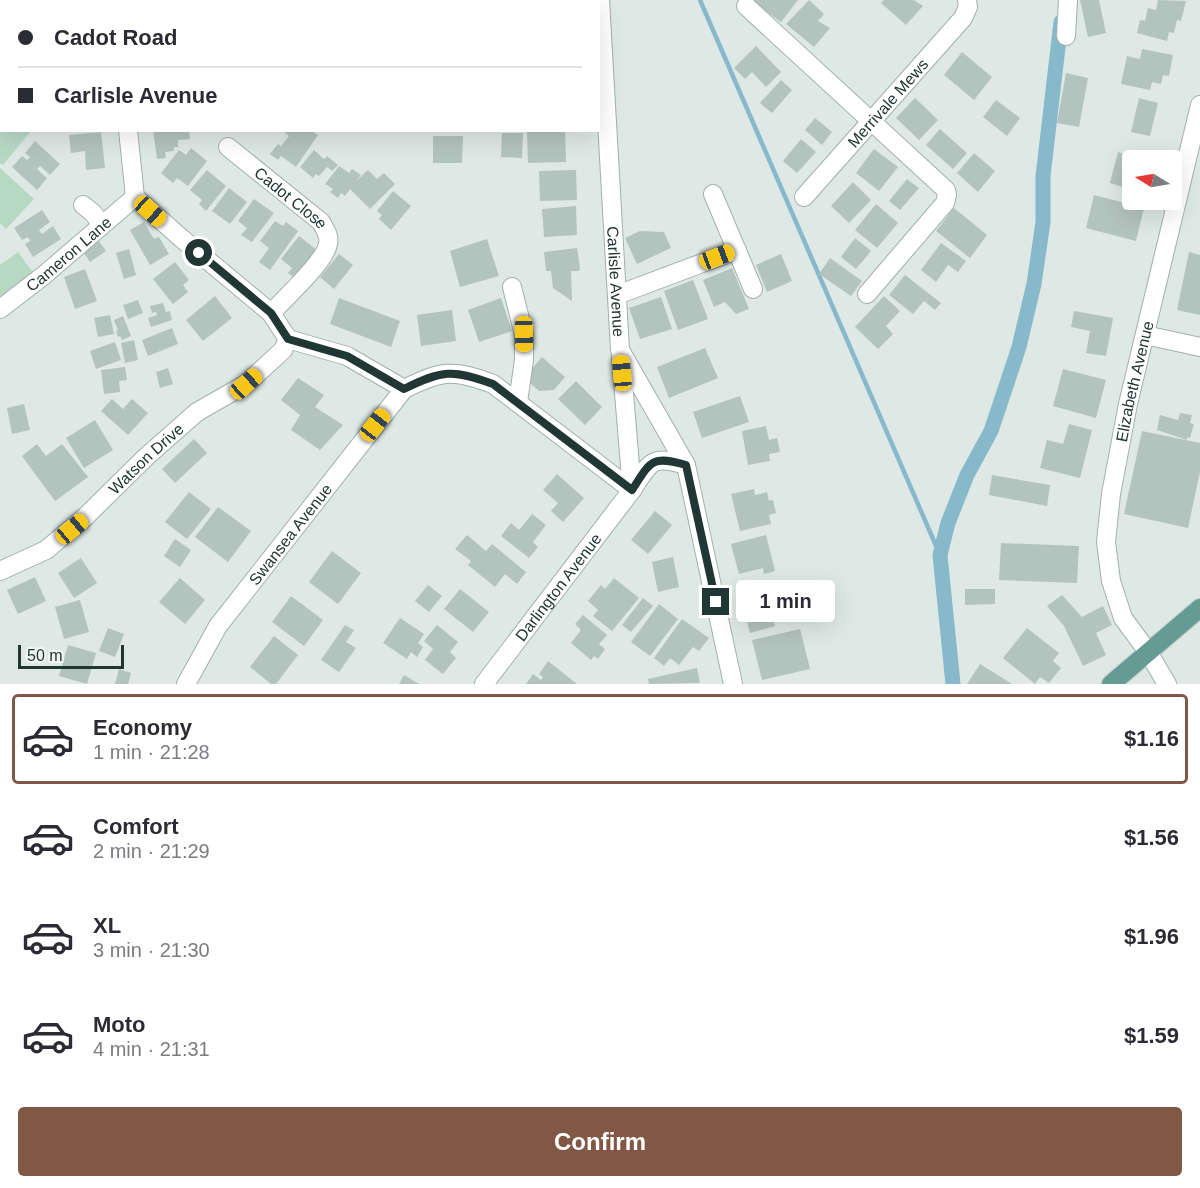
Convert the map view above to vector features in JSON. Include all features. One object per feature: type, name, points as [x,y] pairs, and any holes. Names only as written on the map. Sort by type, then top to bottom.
[{"type":"main road","points":[[1111,684],[1200,608]]},
{"type":"street","name":"Carlisle Avenue","points":[[600,0],[603,124],[620,350],[686,465],[733,684]]},
{"type":"street","points":[[1066,36],[1068,0]]},
{"type":"street","name":"Merrivale Mews","points":[[804,197],[963,18],[967,3]]},
{"type":"street","points":[[746,6],[944,186],[947,195],[945,203],[867,294]]},
{"type":"street","name":"Elizabeth Avenue","points":[[1167,684],[1148,652],[1123,618],[1111,581],[1106,542],[1113,483],[1128,404],[1196,139],[1200,105]]},
{"type":"street","points":[[129,132],[135,197],[271,313],[288,339],[347,356],[404,389],[425,378],[444,373],[466,374],[493,384],[632,490]]},
{"type":"street","name":"Cadot Close","points":[[228,147],[321,222],[327,232],[329,242],[321,260],[271,313]]},
{"type":"street","points":[[713,194],[753,289]]},
{"type":"street","name":"Cameron Lane","points":[[0,309],[43,276],[135,197]]},
{"type":"street","points":[[83,205],[102,225]]},
{"type":"street","points":[[617,295],[736,250]]},
{"type":"street","points":[[512,287],[524,334],[524,360],[518,402]]},
{"type":"street","points":[[1145,335],[1200,347]]},
{"type":"street","name":"Watson Drive","points":[[0,571],[46,550],[84,518],[147,456],[197,412],[246,384],[283,350],[288,339]]},
{"type":"street","points":[[620,350],[632,490]]},
{"type":"street","name":"Swansea Avenue","points":[[186,684],[218,626],[404,389]]},
{"type":"street","name":"Darlington Avenue","points":[[484,684],[646,469],[656,460],[667,460],[686,465]]},
{"type":"green space","points":[[0,132],[30,132],[3,165],[0,163]]},
{"type":"green space","points":[[0,168],[34,199],[6,229],[0,223]]},
{"type":"green space","points":[[18,252],[34,274],[0,302],[0,265]]},
{"type":"building","points":[[755,0],[798,0],[781,22],[753,2]]},
{"type":"building","points":[[809,0],[824,14],[818,21],[830,28],[814,47],[786,24]]},
{"type":"building","points":[[884,0],[914,0],[923,6],[906,25],[881,3]]},
{"type":"building","points":[[1080,0],[1099,0],[1106,33],[1088,37]]},
{"type":"building","points":[[1158,0],[1186,1],[1181,21],[1177,20],[1174,33],[1169,32],[1167,41],[1137,33],[1140,20],[1145,21],[1148,8],[1156,10]]},
{"type":"building","points":[[756,46],[781,72],[766,87],[752,72],[745,79],[734,68]]},
{"type":"building","points":[[1142,49],[1173,55],[1169,76],[1163,75],[1161,84],[1152,82],[1150,90],[1121,84],[1127,56],[1140,59]]},
{"type":"building","points":[[962,52],[992,77],[974,100],[944,75]]},
{"type":"building","points":[[1066,73],[1088,78],[1079,127],[1057,123]]},
{"type":"building","points":[[781,80],[792,90],[772,113],[760,103]]},
{"type":"building","points":[[915,98],[938,120],[919,140],[896,118]]},
{"type":"building","points":[[1139,98],[1158,103],[1150,136],[1131,132]]},
{"type":"building","points":[[996,100],[1020,118],[1007,136],[983,117]]},
{"type":"building","points":[[815,118],[832,132],[822,145],[805,130]]},
{"type":"building","points":[[940,129],[967,153],[953,169],[926,145]]},
{"type":"building","points":[[101,132],[105,168],[86,170],[85,151],[71,153],[69,135]]},
{"type":"building","points":[[153,132],[189,132],[190,139],[178,140],[178,147],[174,147],[174,151],[165,152],[166,158],[157,159]]},
{"type":"building","points":[[314,132],[318,135],[296,167],[281,156],[278,160],[270,154],[289,136],[285,133]]},
{"type":"building","points":[[527,132],[565,132],[566,162],[528,163]]},
{"type":"building","points":[[502,133],[523,133],[522,158],[501,157]]},
{"type":"building","points":[[433,136],[463,136],[462,163],[433,163]]},
{"type":"building","points":[[801,139],[816,152],[797,173],[783,161]]},
{"type":"building","points":[[35,141],[60,164],[50,175],[40,166],[37,169],[47,178],[37,190],[12,167],[22,156],[27,160],[30,157],[25,153]]},
{"type":"building","points":[[191,148],[207,161],[188,186],[177,178],[173,183],[161,173],[179,150],[186,155]]},
{"type":"building","points":[[874,149],[898,167],[879,191],[856,173]]},
{"type":"building","points":[[314,150],[324,159],[327,156],[338,165],[332,171],[327,167],[319,176],[316,174],[313,178],[300,167]]},
{"type":"building","points":[[1118,152],[1122,153],[1122,187],[1110,183]]},
{"type":"building","points":[[974,153],[995,171],[978,192],[957,173]]},
{"type":"building","points":[[339,166],[349,173],[352,169],[361,175],[355,182],[368,170],[377,179],[384,173],[395,184],[370,209],[350,189],[345,196],[341,193],[338,198],[330,192],[333,189],[325,184]]},
{"type":"building","points":[[207,170],[226,186],[206,211],[199,204],[202,200],[190,190]]},
{"type":"building","points":[[576,170],[577,200],[540,201],[539,171]]},
{"type":"building","points":[[907,179],[919,188],[900,210],[889,201]]},
{"type":"building","points":[[853,182],[871,200],[849,223],[831,206]]},
{"type":"building","points":[[229,188],[247,202],[230,224],[212,211]]},
{"type":"building","points":[[393,191],[411,206],[391,230],[379,219],[382,215],[377,211]]},
{"type":"building","points":[[1094,195],[1122,202],[1122,210],[1144,210],[1136,241],[1086,228]]},
{"type":"building","points":[[254,199],[274,213],[252,242],[241,235],[247,228],[238,221]]},
{"type":"building","points":[[876,204],[898,223],[877,248],[855,230]]},
{"type":"building","points":[[576,206],[577,235],[544,237],[542,209]]},
{"type":"building","points":[[954,208],[987,235],[970,258],[936,231]]},
{"type":"building","points":[[42,210],[50,222],[39,230],[42,234],[53,226],[61,239],[33,257],[25,244],[30,241],[28,237],[22,240],[14,228]]},
{"type":"building","points":[[275,221],[283,226],[286,222],[298,231],[270,270],[259,262],[269,248],[260,241]]},
{"type":"building","points":[[144,222],[154,239],[159,237],[169,254],[150,265],[130,230]]},
{"type":"building","points":[[640,231],[664,232],[671,248],[637,264],[625,238]]},
{"type":"building","points":[[299,236],[318,251],[295,279],[288,273],[292,268],[281,259]]},
{"type":"building","points":[[855,238],[871,251],[856,269],[841,257]]},
{"type":"building","points":[[487,239],[499,276],[460,287],[450,251]]},
{"type":"building","points":[[99,241],[106,251],[90,262],[83,252]]},
{"type":"building","points":[[941,243],[966,261],[958,272],[948,265],[936,282],[921,270]]},
{"type":"building","points":[[577,248],[580,268],[579,271],[571,271],[572,301],[553,288],[551,271],[546,271],[544,252]]},
{"type":"building","points":[[129,249],[136,275],[124,279],[116,253]]},
{"type":"building","points":[[1189,252],[1200,255],[1200,315],[1177,310]]},
{"type":"building","points":[[339,254],[353,265],[334,289],[320,277]]},
{"type":"building","points":[[781,254],[792,281],[767,292],[756,265]]},
{"type":"building","points":[[830,258],[862,281],[851,296],[819,274]]},
{"type":"building","points":[[175,262],[189,280],[183,285],[188,292],[173,304],[153,279]]},
{"type":"building","points":[[732,268],[749,309],[736,314],[725,302],[714,307],[703,280]]},
{"type":"building","points":[[85,269],[97,301],[75,309],[64,277]]},
{"type":"building","points":[[905,275],[941,303],[935,310],[924,301],[913,314],[889,295]]},
{"type":"building","points":[[693,280],[708,319],[678,330],[664,291]]},
{"type":"building","points":[[215,296],[232,318],[203,341],[186,320]]},
{"type":"building","points":[[884,296],[900,311],[886,326],[893,334],[878,349],[855,327]]},
{"type":"building","points":[[661,297],[672,329],[640,339],[629,308]]},
{"type":"building","points":[[339,298],[400,321],[391,347],[330,324]]},
{"type":"building","points":[[501,298],[512,331],[479,342],[468,310]]},
{"type":"building","points":[[138,300],[143,313],[128,319],[123,305]]},
{"type":"building","points":[[163,303],[166,312],[170,311],[172,320],[151,327],[148,318],[157,315],[156,312],[152,313],[150,306]]},
{"type":"building","points":[[452,310],[456,341],[421,346],[417,315]]},
{"type":"building","points":[[1074,311],[1113,318],[1106,356],[1086,353],[1090,331],[1071,327]]},
{"type":"building","points":[[110,315],[114,334],[98,337],[94,318]]},
{"type":"building","points":[[123,316],[131,336],[122,340],[120,336],[118,337],[114,320]]},
{"type":"building","points":[[172,328],[178,344],[148,356],[142,340]]},
{"type":"building","points":[[134,340],[138,360],[125,363],[121,343]]},
{"type":"building","points":[[115,342],[121,360],[96,369],[90,351]]},
{"type":"building","points":[[705,348],[718,378],[669,398],[657,367]]},
{"type":"building","points":[[542,357],[565,377],[554,390],[539,391],[524,378]]},
{"type":"building","points":[[125,367],[127,380],[119,381],[120,392],[104,394],[101,370]]},
{"type":"building","points":[[168,368],[173,384],[160,388],[156,372]]},
{"type":"building","points":[[1063,369],[1106,380],[1096,418],[1053,406]]},
{"type":"building","points":[[298,378],[324,395],[315,407],[343,425],[320,450],[291,430],[300,415],[281,400]]},
{"type":"building","points":[[576,381],[602,407],[585,425],[558,399]]},
{"type":"building","points":[[740,396],[749,422],[702,438],[693,412]]},
{"type":"building","points":[[112,399],[123,409],[132,399],[148,413],[128,435],[101,411]]},
{"type":"building","points":[[24,404],[30,430],[12,434],[7,408]]},
{"type":"building","points":[[1180,413],[1192,415],[1190,423],[1194,424],[1190,438],[1187,437],[1187,440],[1157,430],[1160,415],[1178,420]]},
{"type":"building","points":[[95,420],[113,450],[84,468],[66,438]]},
{"type":"building","points":[[1069,424],[1092,430],[1080,478],[1040,468],[1047,440],[1063,444]]},
{"type":"building","points":[[766,426],[769,440],[777,438],[780,452],[769,454],[770,461],[748,465],[742,431]]},
{"type":"building","points":[[1142,431],[1200,443],[1200,472],[1188,528],[1124,514]]},
{"type":"building","points":[[194,439],[207,453],[175,483],[162,469]]},
{"type":"building","points":[[37,444],[46,456],[62,444],[88,477],[55,501],[22,456]]},
{"type":"building","points":[[557,474],[584,498],[563,522],[551,511],[558,503],[543,490]]},
{"type":"building","points":[[992,475],[1050,485],[1047,506],[989,495]]},
{"type":"building","points":[[754,489],[755,495],[767,492],[769,501],[773,500],[776,513],[769,515],[771,524],[740,531],[731,494]]},
{"type":"building","points":[[189,492],[211,509],[187,539],[165,522]]},
{"type":"building","points":[[218,507],[251,531],[228,562],[195,537]]},
{"type":"building","points":[[655,511],[672,525],[648,554],[631,540]]},
{"type":"building","points":[[532,514],[546,525],[533,542],[538,547],[529,558],[501,536],[511,523],[519,530]]},
{"type":"building","points":[[467,535],[486,551],[492,544],[526,572],[517,584],[505,574],[495,587],[468,565],[471,561],[455,549]]},
{"type":"building","points":[[766,535],[775,571],[764,574],[763,568],[739,574],[731,544]]},
{"type":"building","points":[[175,539],[191,550],[180,567],[164,556]]},
{"type":"building","points":[[1001,543],[1079,546],[1077,583],[999,580]]},
{"type":"building","points":[[332,551],[361,573],[338,604],[309,582]]},
{"type":"building","points":[[673,557],[679,587],[658,592],[652,562]]},
{"type":"building","points":[[81,558],[97,583],[74,598],[58,573]]},
{"type":"building","points":[[35,577],[46,601],[18,614],[7,590]]},
{"type":"building","points":[[180,578],[205,600],[185,624],[159,602]]},
{"type":"building","points":[[614,578],[639,598],[612,631],[593,616],[598,610],[588,601],[601,585],[605,589]]},
{"type":"building","points":[[428,585],[442,596],[429,612],[415,601]]},
{"type":"building","points":[[460,589],[489,612],[473,632],[444,609]]},
{"type":"building","points":[[965,589],[995,589],[995,604],[965,605]]},
{"type":"building","points":[[793,590],[796,607],[787,609],[788,616],[776,619],[771,595]]},
{"type":"building","points":[[767,595],[775,626],[750,633],[742,602]]},
{"type":"building","points":[[1062,595],[1082,617],[1103,606],[1112,625],[1096,633],[1106,655],[1083,666],[1064,626],[1047,606]]},
{"type":"building","points":[[291,596],[323,620],[304,646],[272,622]]},
{"type":"building","points":[[643,598],[653,606],[631,632],[622,625]]},
{"type":"building","points":[[80,600],[89,632],[64,639],[55,607]]},
{"type":"building","points":[[659,604],[678,619],[650,656],[631,642]]},
{"type":"building","points":[[583,615],[607,635],[599,644],[605,649],[598,659],[594,656],[591,660],[571,643],[581,630],[575,624]]},
{"type":"building","points":[[400,618],[424,634],[418,643],[423,647],[417,657],[411,652],[407,659],[383,643]]},
{"type":"building","points":[[682,619],[709,638],[699,651],[693,647],[679,665],[670,658],[664,666],[654,658]]},
{"type":"building","points":[[345,625],[354,630],[346,642],[356,648],[339,672],[321,660]]},
{"type":"building","points":[[437,625],[458,642],[450,652],[456,658],[443,674],[425,660],[433,649],[424,641]]},
{"type":"building","points":[[108,628],[124,634],[115,657],[99,651]]},
{"type":"building","points":[[1027,628],[1059,653],[1053,661],[1061,668],[1049,683],[1040,677],[1035,684],[1003,658]]},
{"type":"building","points":[[800,629],[810,669],[762,680],[752,640]]},
{"type":"building","points":[[274,636],[298,655],[276,684],[271,684],[250,667]]},
{"type":"building","points":[[68,645],[96,653],[87,684],[59,676]]},
{"type":"building","points":[[548,661],[577,684],[526,684],[533,674],[541,680],[543,677],[539,674]]},
{"type":"building","points":[[980,664],[1012,684],[967,684]]},
{"type":"building","points":[[697,668],[700,683],[649,684],[648,679]]},
{"type":"building","points":[[119,669],[131,673],[128,684],[115,684]]},
{"type":"building","points":[[404,675],[419,684],[399,684]]},
{"type":"waterway","points":[[700,0],[940,555]]},
{"type":"waterway","points":[[953,684],[940,555],[948,523],[967,475],[991,431],[1019,347],[1034,284],[1043,222],[1043,176],[1061,22]]},
{"type":"route","points":[[199,253],[271,313],[288,339],[347,356],[404,389],[425,378],[444,373],[466,374],[493,384],[632,490],[646,469],[656,460],[667,460],[686,465],[716,602]]}]
